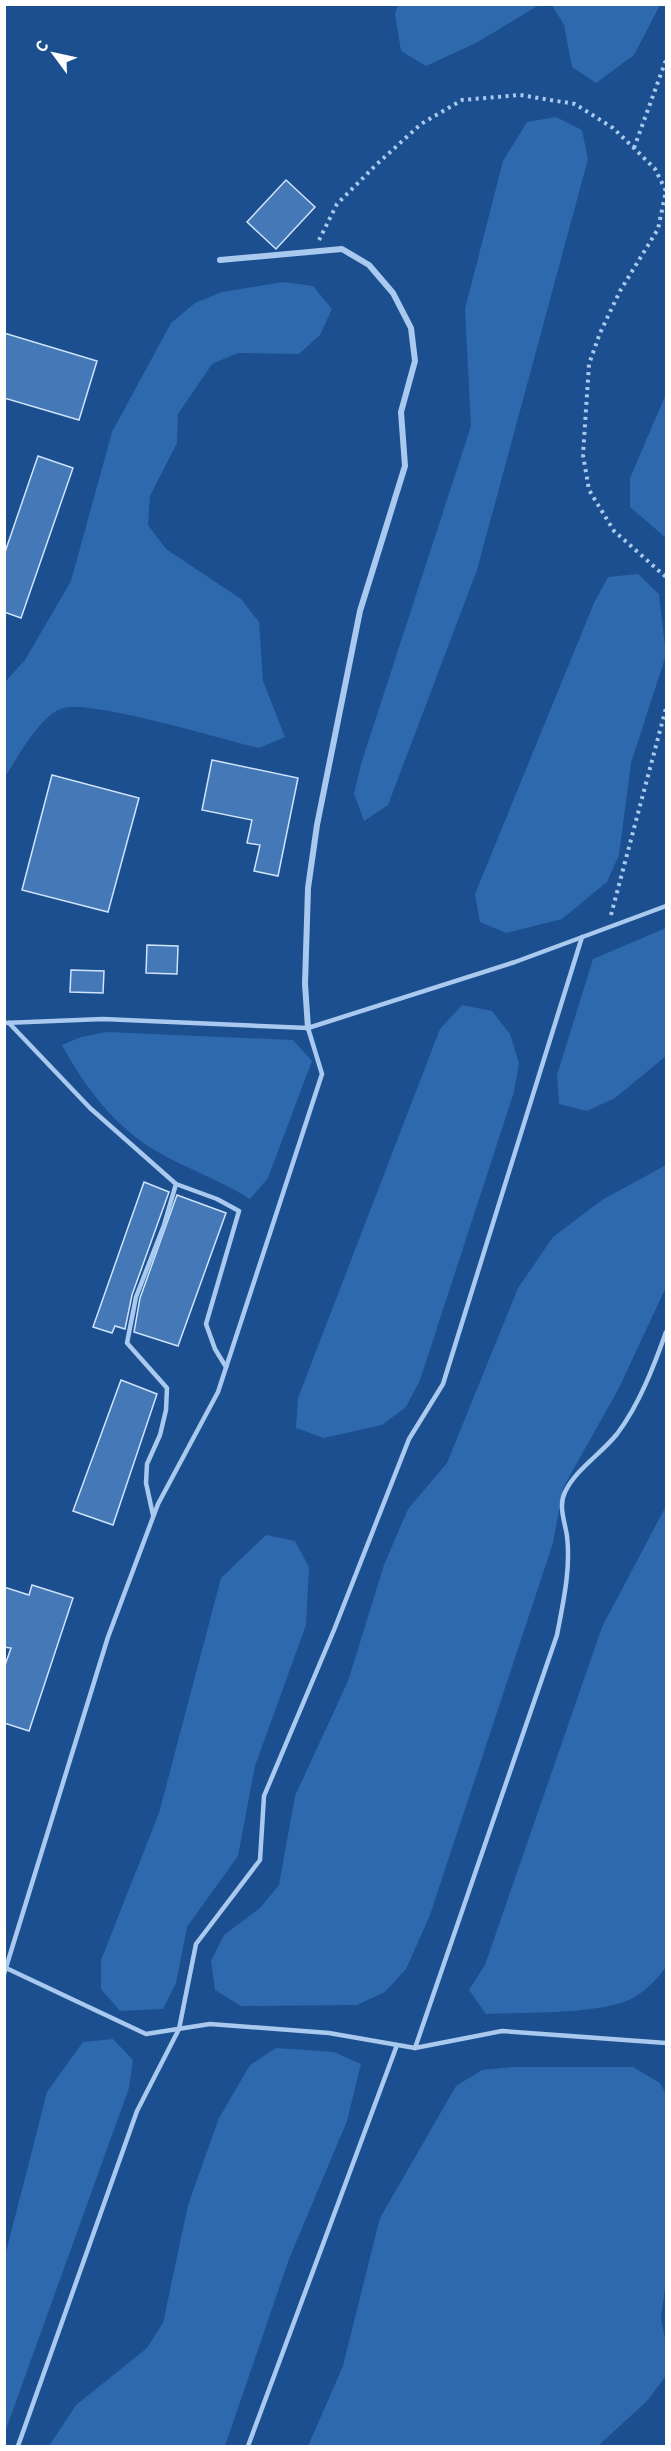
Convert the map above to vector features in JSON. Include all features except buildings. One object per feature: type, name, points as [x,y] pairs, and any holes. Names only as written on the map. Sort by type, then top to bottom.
[{"type":"street","points":[[220,260],[342,249],[369,265],[393,293],[411,328],[415,361],[401,412],[405,466],[360,610],[318,815],[308,888],[305,984],[308,1028]]},
{"type":"lane","points":[[7,1023],[103,1019],[308,1028],[515,962],[666,906]]},
{"type":"lane","points":[[18,2446],[137,2111],[179,2029],[196,1944],[260,1860],[264,1796],[334,1630],[409,1439],[443,1384],[582,937]]},
{"type":"lane","points":[[7,1023],[90,1108],[176,1184],[217,1199],[239,1211],[206,1324],[215,1349],[226,1367]]},
{"type":"lane","points":[[308,1028],[322,1074],[218,1392],[154,1517],[108,1637],[5,1971],[146,2034],[210,2024],[317,2032],[415,2048],[502,2031],[666,2043]]},
{"type":"lane","points":[[154,1517],[146,1483],[147,1464],[160,1435],[166,1410],[167,1388],[127,1343],[136,1297],[164,1225],[176,1184]]},
{"type":"lane","points":[[415,2048],[556,1635],[567,1584],[567,1537],[562,1511],[564,1494],[572,1480],[617,1434],[651,1372],[666,1332]]},
{"type":"lane","points":[[248,2446],[397,2045]]},
{"type":"path","points":[[634,148],[666,60]]},
{"type":"path","points":[[312,252],[337,204],[421,124],[462,100],[520,96],[575,104],[613,128],[655,169],[666,191],[658,229],[620,291],[600,333],[589,364],[584,455],[589,490],[614,531],[666,577]]},
{"type":"path","points":[[608,928],[666,708]]},
{"type":"shaded area","points":[[398,4],[539,5],[478,42],[426,66],[401,51],[395,14]]},
{"type":"shaded area","points":[[552,5],[660,5],[634,55],[596,83],[572,67],[564,25]]},
{"type":"shaded area","points":[[556,117],[582,130],[588,159],[477,570],[388,805],[364,821],[354,794],[361,764],[471,426],[465,309],[503,161],[527,122]]},
{"type":"shaded area","points":[[283,282],[313,286],[332,309],[320,335],[299,354],[238,353],[212,364],[178,414],[177,443],[150,496],[148,525],[166,549],[241,599],[259,622],[263,681],[285,737],[259,748],[125,714],[74,707],[60,709],[36,730],[5,777],[5,682],[25,660],[71,581],[112,432],[171,323],[195,303],[222,292]]},
{"type":"shaded area","points":[[666,394],[666,538],[630,507],[630,478]]},
{"type":"shaded area","points":[[638,574],[659,594],[666,655],[631,763],[619,855],[607,882],[562,919],[506,933],[480,922],[475,894],[594,603],[608,577]]},
{"type":"shaded area","points":[[666,928],[666,1056],[615,1098],[587,1111],[559,1104],[557,1075],[593,959]]},
{"type":"shaded area","points":[[462,1005],[492,1011],[510,1034],[519,1063],[514,1092],[420,1380],[406,1407],[382,1425],[324,1438],[296,1428],[298,1398],[440,1029]]},
{"type":"shaded area","points":[[107,1032],[293,1040],[312,1061],[268,1178],[250,1199],[156,1151],[127,1130],[102,1104],[80,1075],[62,1045],[81,1037]]},
{"type":"shaded area","points":[[666,1165],[666,1287],[619,1388],[563,1488],[553,1543],[430,1915],[406,1969],[385,1992],[357,2005],[241,2006],[215,1990],[211,1961],[224,1935],[260,1908],[279,1885],[295,1796],[348,1681],[384,1565],[408,1509],[447,1463],[518,1288],[553,1237],[602,1200]]},
{"type":"shaded area","points":[[666,1506],[666,1967],[643,1991],[619,2003],[582,2010],[486,2014],[469,1990],[485,1965],[602,1627]]},
{"type":"shaded area","points":[[266,1535],[295,1541],[309,1567],[306,1625],[255,1766],[238,1856],[187,1927],[176,1983],[163,2009],[120,2011],[101,1989],[101,1960],[159,1813],[221,1578]]},
{"type":"shaded area","points":[[113,2039],[133,2060],[129,2088],[5,2432],[5,2256],[47,2092],[83,2042]]},
{"type":"shaded area","points":[[276,2048],[334,2052],[361,2064],[347,2121],[289,2259],[225,2446],[49,2446],[76,2405],[147,2348],[163,2323],[188,2205],[219,2118],[250,2065]]},
{"type":"shaded area","points":[[513,2067],[633,2067],[660,2083],[666,2094],[666,2281],[661,2318],[666,2344],[665,2377],[647,2401],[598,2446],[308,2446],[343,2366],[380,2218],[456,2086],[482,2070]]}]
